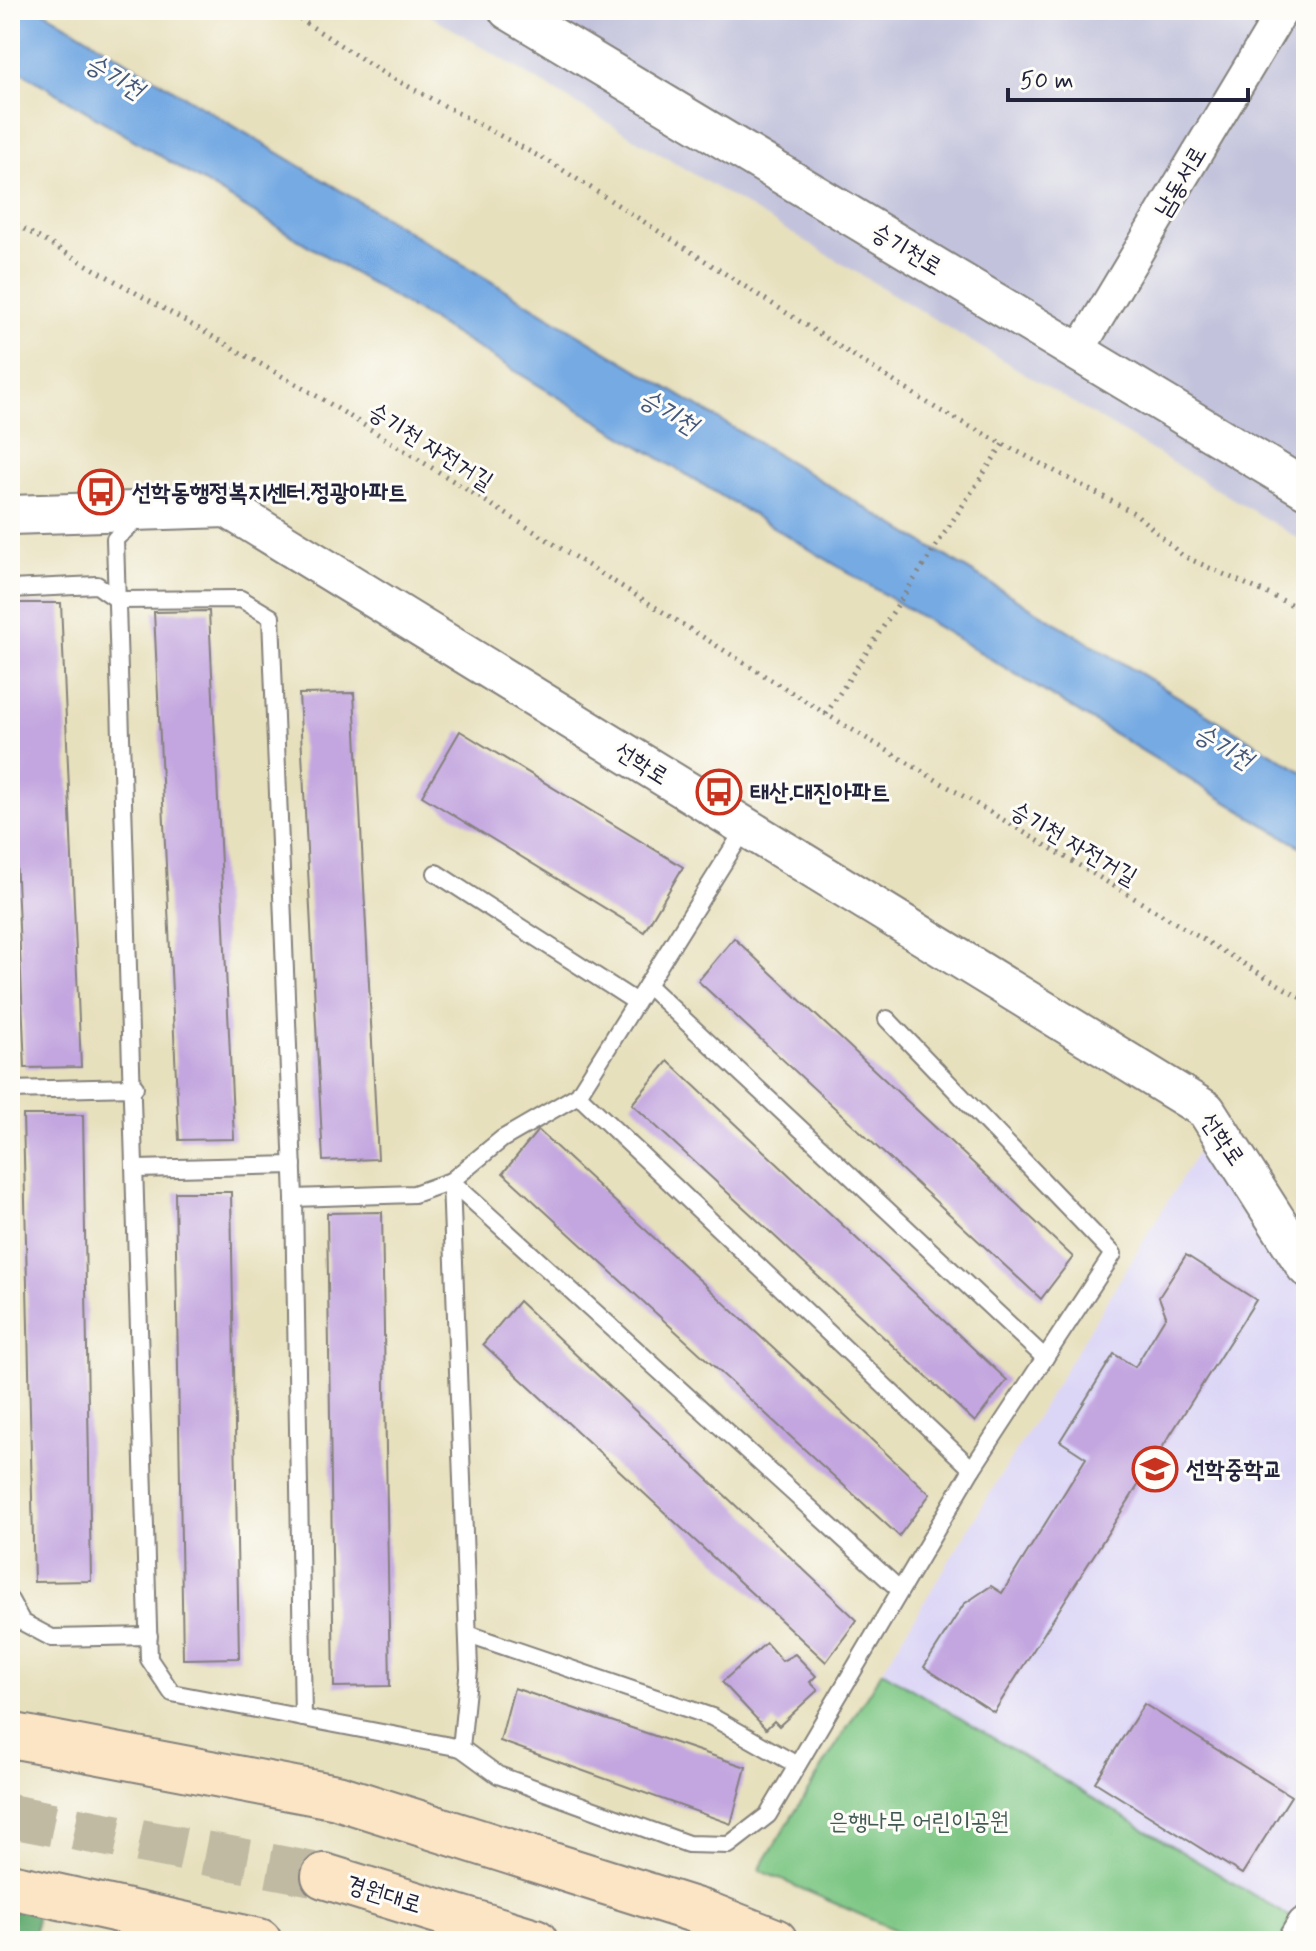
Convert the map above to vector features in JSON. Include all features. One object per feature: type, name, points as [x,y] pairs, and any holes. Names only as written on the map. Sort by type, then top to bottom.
[{"type":"main road","points":[[10,1713],[72,1729],[111,1754]]},
{"type":"main road","points":[[10,1735],[337,1797],[707,1914],[775,1941]]},
{"type":"main road","name":"경원대로","points":[[324,1876],[535,1941]]},
{"type":"main road","points":[[10,1886],[259,1941]]},
{"type":"main road","points":[[10,1907],[92,1904]]},
{"type":"street","name":"승기천로","points":[[508,10],[1306,489]]},
{"type":"street","name":"남동서로","points":[[1078,352],[1283,10]]},
{"type":"street","name":"선학로","points":[[10,515],[227,508],[1206,1110],[1306,1267]]},
{"type":"street","points":[[1297,1941],[1306,1926]]},
{"type":"lane","points":[[147,512],[115,539],[135,1087],[149,1659],[172,1693],[461,1748],[498,1775],[688,1844],[729,1845],[768,1815],[972,1469],[1113,1254],[887,1019]]},
{"type":"lane","points":[[10,589],[97,585],[118,600],[241,599],[271,617],[294,1198],[303,1718]]},
{"type":"lane","points":[[294,1198],[414,1194],[451,1181],[502,1139],[578,1095],[746,827]]},
{"type":"lane","points":[[436,873],[636,1002]]},
{"type":"lane","points":[[647,985],[1045,1358]]},
{"type":"lane","points":[[10,1090],[135,1087]]},
{"type":"lane","points":[[578,1095],[972,1469]]},
{"type":"lane","points":[[137,1169],[293,1165]]},
{"type":"lane","points":[[451,1181],[900,1590]]},
{"type":"lane","points":[[451,1181],[469,1669],[461,1748]]},
{"type":"lane","points":[[10,1600],[22,1622],[52,1638],[149,1636]]},
{"type":"lane","points":[[468,1634],[712,1717],[797,1765]]},
{"type":"path","points":[[286,10],[385,74],[555,165],[937,409],[1136,514],[1183,556],[1306,611]]},
{"type":"path","name":"승기천 자전거길","points":[[10,221],[322,399],[826,714],[1306,1001]]},
{"type":"path","points":[[826,714],[1003,444]]},
{"type":"shaded area","points":[[421,10],[1306,10],[1306,543]]},
{"type":"shaded area","name":"선학중학교","points":[[1215,1123],[1306,1267],[1306,1926],[882,1671]]},
{"type":"green space","name":"은행나무 어린이공원","points":[[882,1671],[1305,1926],[1306,1941],[920,1941],[759,1870]]},
{"type":"green space","points":[[37,1905],[34,1941],[10,1941],[10,1909]]},
{"type":"water","name":"승기천","points":[[10,10],[42,10],[1306,774],[1306,850],[10,65]]},
{"type":"building","points":[[10,603],[61,603],[81,1067],[25,1068],[10,715]]},
{"type":"building","points":[[209,611],[234,1139],[179,1140],[154,612]]},
{"type":"building","points":[[354,693],[378,1159],[323,1161],[299,694]]},
{"type":"building","points":[[460,731],[683,867],[644,932],[422,796]]},
{"type":"building","points":[[734,938],[1073,1257],[1041,1299],[698,981]]},
{"type":"building","points":[[668,1061],[1007,1380],[975,1422],[632,1104]]},
{"type":"building","points":[[23,1115],[83,1115],[91,1581],[34,1582]]},
{"type":"building","points":[[538,1130],[930,1494],[899,1536],[503,1173]]},
{"type":"building","points":[[175,1192],[231,1192],[239,1658],[183,1659]]},
{"type":"building","points":[[382,1212],[390,1686],[334,1687],[327,1213]]},
{"type":"building","points":[[1186,1255],[1256,1300],[994,1712],[924,1667],[964,1604],[991,1586],[1002,1593],[1086,1458],[1060,1441],[1114,1354],[1135,1367],[1166,1316],[1159,1297]]},
{"type":"building","points":[[519,1301],[857,1620],[826,1662],[483,1344]]},
{"type":"building","points":[[766,1643],[782,1661],[795,1654],[816,1676],[810,1682],[818,1690],[779,1726],[774,1721],[766,1729],[722,1682]]},
{"type":"building","points":[[514,1688],[746,1767],[731,1824],[500,1741]]},
{"type":"building","points":[[1144,1704],[1291,1796],[1242,1874],[1095,1782]]},
{"type":"tunnel","points":[[10,1816],[324,1876]]},
{"type":"place","name":"선학동행정복지센터.정광아파트","points":[[101,492]]},
{"type":"place","name":"태산.대진아파트","points":[[719,792]]},
{"type":"place","name":"선학중학교","points":[[1155,1469]]}]
